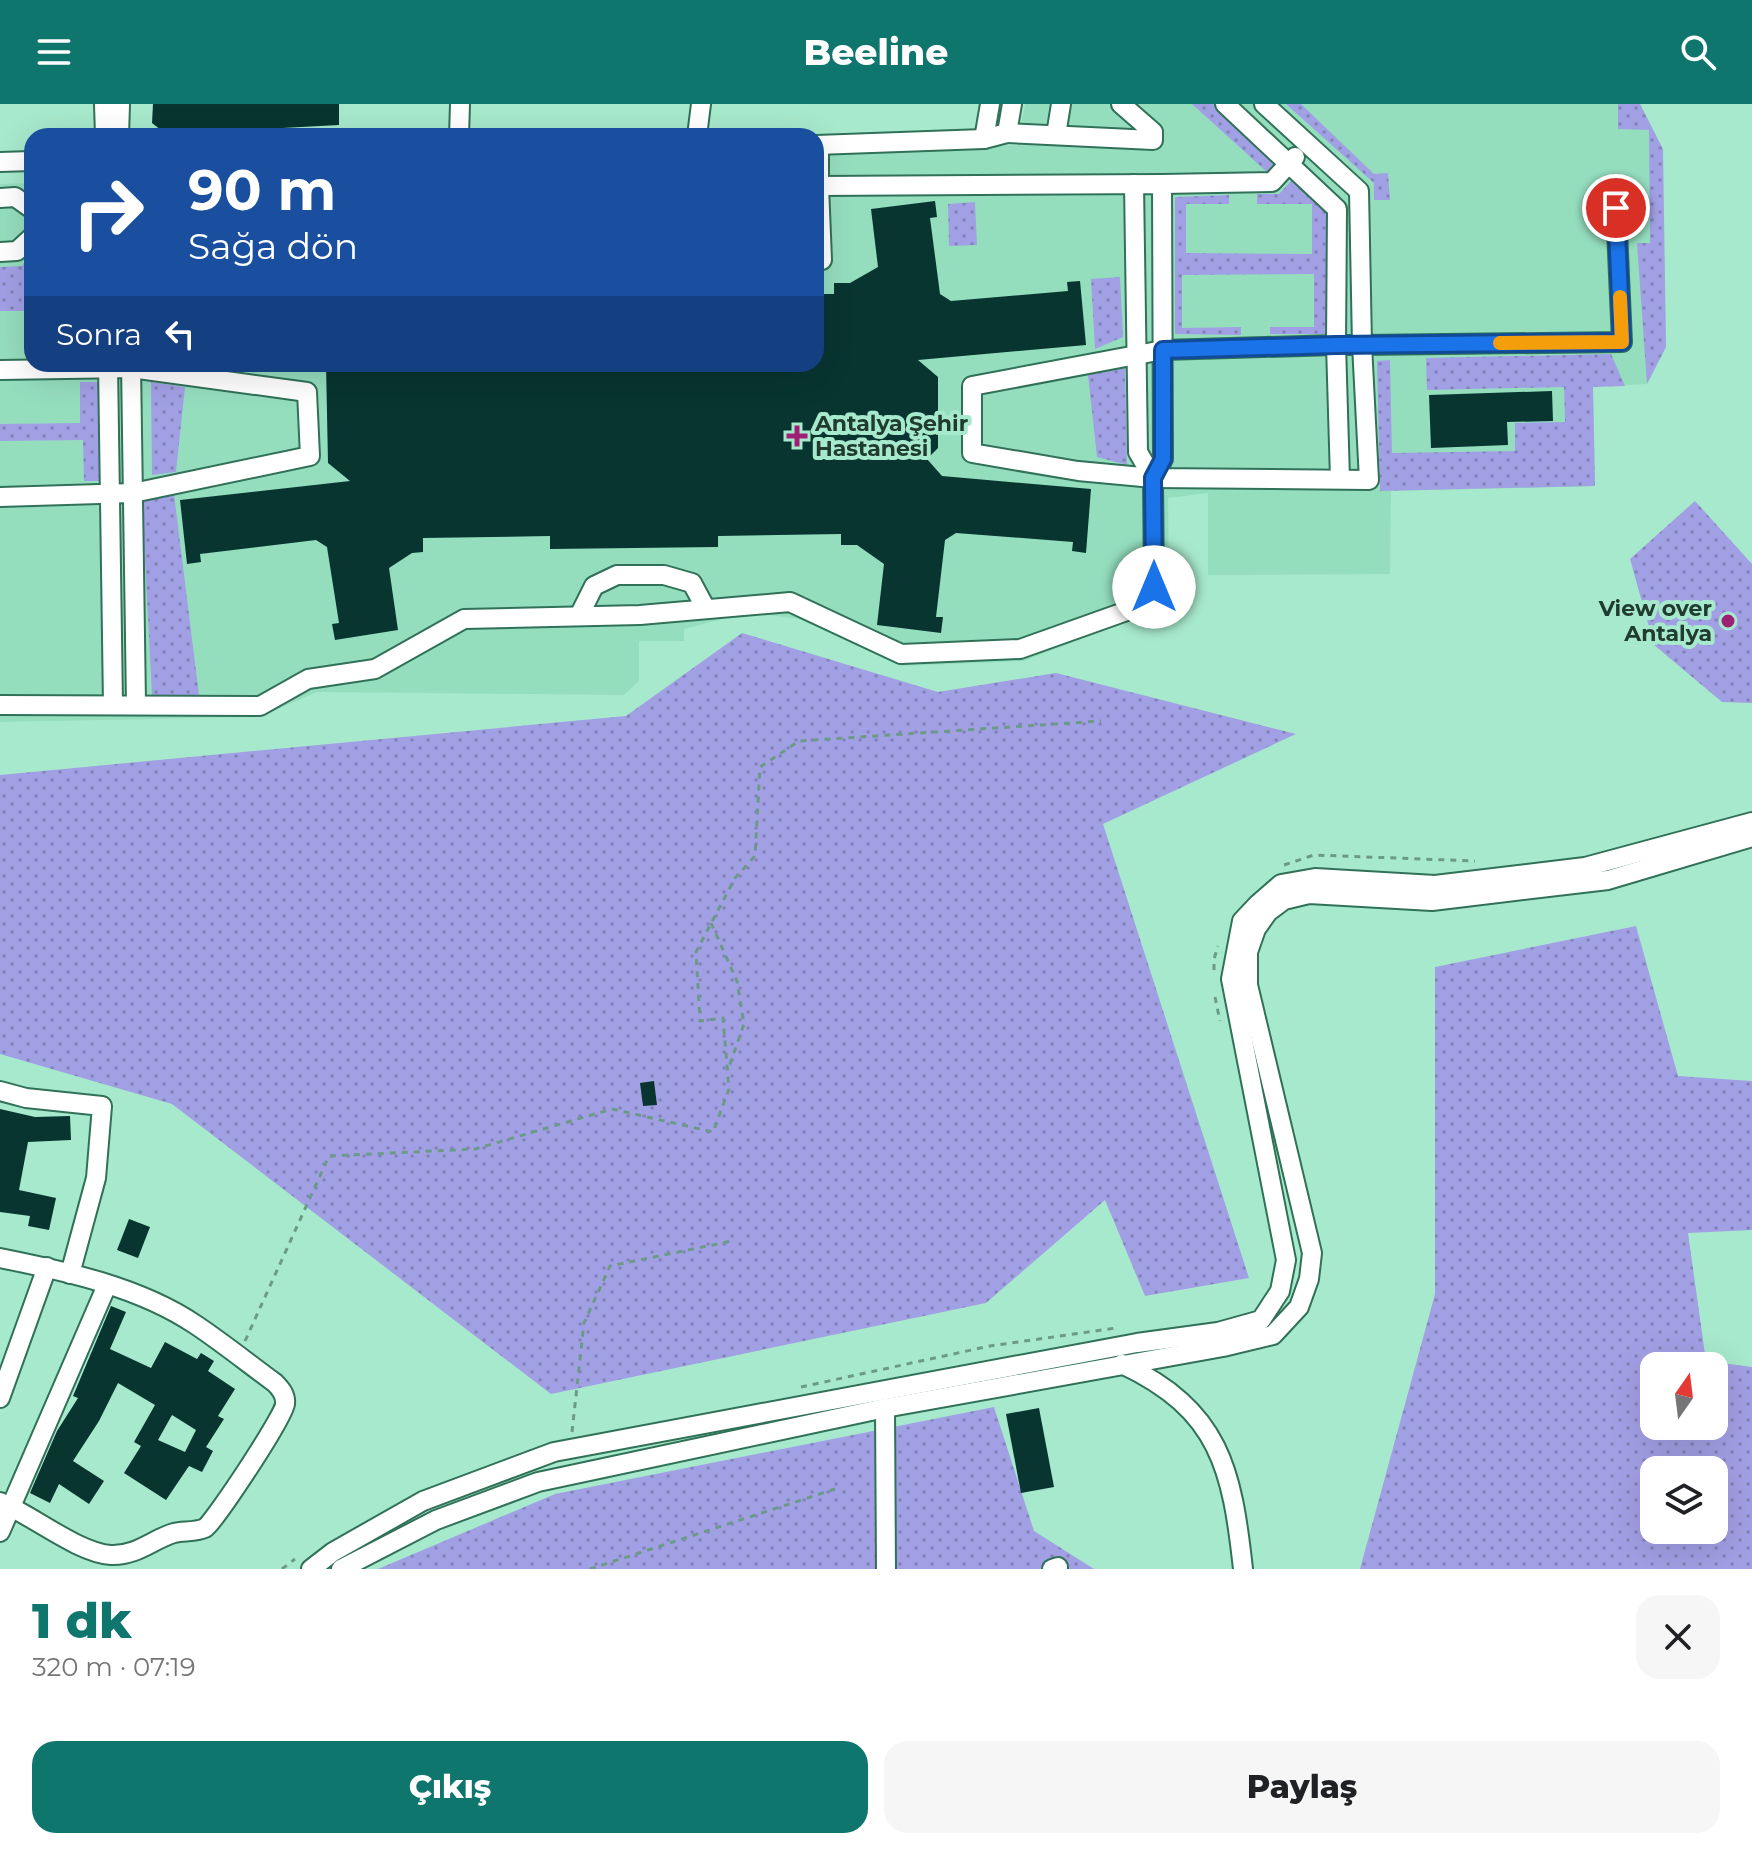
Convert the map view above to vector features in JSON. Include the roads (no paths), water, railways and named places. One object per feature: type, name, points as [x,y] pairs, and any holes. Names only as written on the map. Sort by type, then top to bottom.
[{"type":"street","points":[[104,104],[105,128]]},
{"type":"street","points":[[119,128],[120,104]]},
{"type":"street","points":[[459,128],[460,104]]},
{"type":"street","points":[[698,128],[701,104]]},
{"type":"street","points":[[984,139],[990,104]]},
{"type":"street","points":[[1007,133],[1012,104]]},
{"type":"street","points":[[1056,135],[1061,104]]},
{"type":"street","points":[[824,145],[984,139],[1007,133],[1153,140],[1153,132],[1121,104]]},
{"type":"street","points":[[1225,104],[1337,209],[1336,345],[1340,479]]},
{"type":"street","points":[[1264,104],[1359,191],[1362,345],[1369,480],[1153,478],[1078,471],[972,453],[972,386],[1163,350],[1336,345],[1362,345],[1622,342],[1616,208]]},
{"type":"street","points":[[824,186],[1272,182],[1308,144]]},
{"type":"street","points":[[0,162],[24,161]]},
{"type":"street","points":[[1134,184],[1138,452],[1153,478]]},
{"type":"street","points":[[0,705],[260,706],[308,679],[375,669],[464,619],[579,616],[790,602],[901,654],[1020,649],[1138,607],[1154,587],[1153,478],[1163,459],[1162,184]]},
{"type":"street","points":[[0,198],[15,197],[24,203]]},
{"type":"street","points":[[0,252],[17,251],[24,244]]},
{"type":"street","points":[[0,370],[24,369]]},
{"type":"street","points":[[108,372],[113,705]]},
{"type":"street","points":[[131,372],[136,704]]},
{"type":"street","points":[[0,497],[133,493],[310,456],[307,392],[172,372]]},
{"type":"street","points":[[579,616],[594,586],[617,575],[664,575],[692,583],[706,609]]},
{"type":"street","points":[[311,1569],[333,1552],[423,1501],[554,1452],[1137,1343],[1218,1332],[1261,1320],[1280,1291],[1286,1260],[1231,979],[1242,921],[1258,904],[1281,884],[1315,878],[1435,885],[1585,867],[1752,822]]},
{"type":"street","points":[[341,1569],[436,1520],[538,1482],[885,1408],[1223,1347],[1273,1335],[1299,1307],[1309,1279],[1312,1253],[1248,985],[1248,952],[1256,929],[1268,912],[1284,900],[1309,894],[1432,901],[1608,880],[1752,837]]},
{"type":"street","points":[[0,1091],[26,1098],[102,1106],[96,1178],[70,1274]]},
{"type":"street","points":[[0,1258],[47,1267],[152,1302],[194,1323],[281,1389],[285,1405],[279,1420],[228,1500],[205,1528],[172,1534],[146,1548],[112,1555]]},
{"type":"street","points":[[0,1398],[47,1267]]},
{"type":"street","points":[[0,1532],[5,1504],[107,1285]]},
{"type":"street","points":[[1122,1364],[1154,1379],[1192,1411],[1216,1446],[1232,1489],[1243,1569]]},
{"type":"street","points":[[885,1408],[886,1569]]},
{"type":"street","points":[[5,1504],[88,1549],[112,1555],[133,1569]]},
{"type":"place","name":"Antalya Şehir Hastanesi","points":[[797,436]]},
{"type":"place","name":"View over Antalya","points":[[1728,621]]}]
